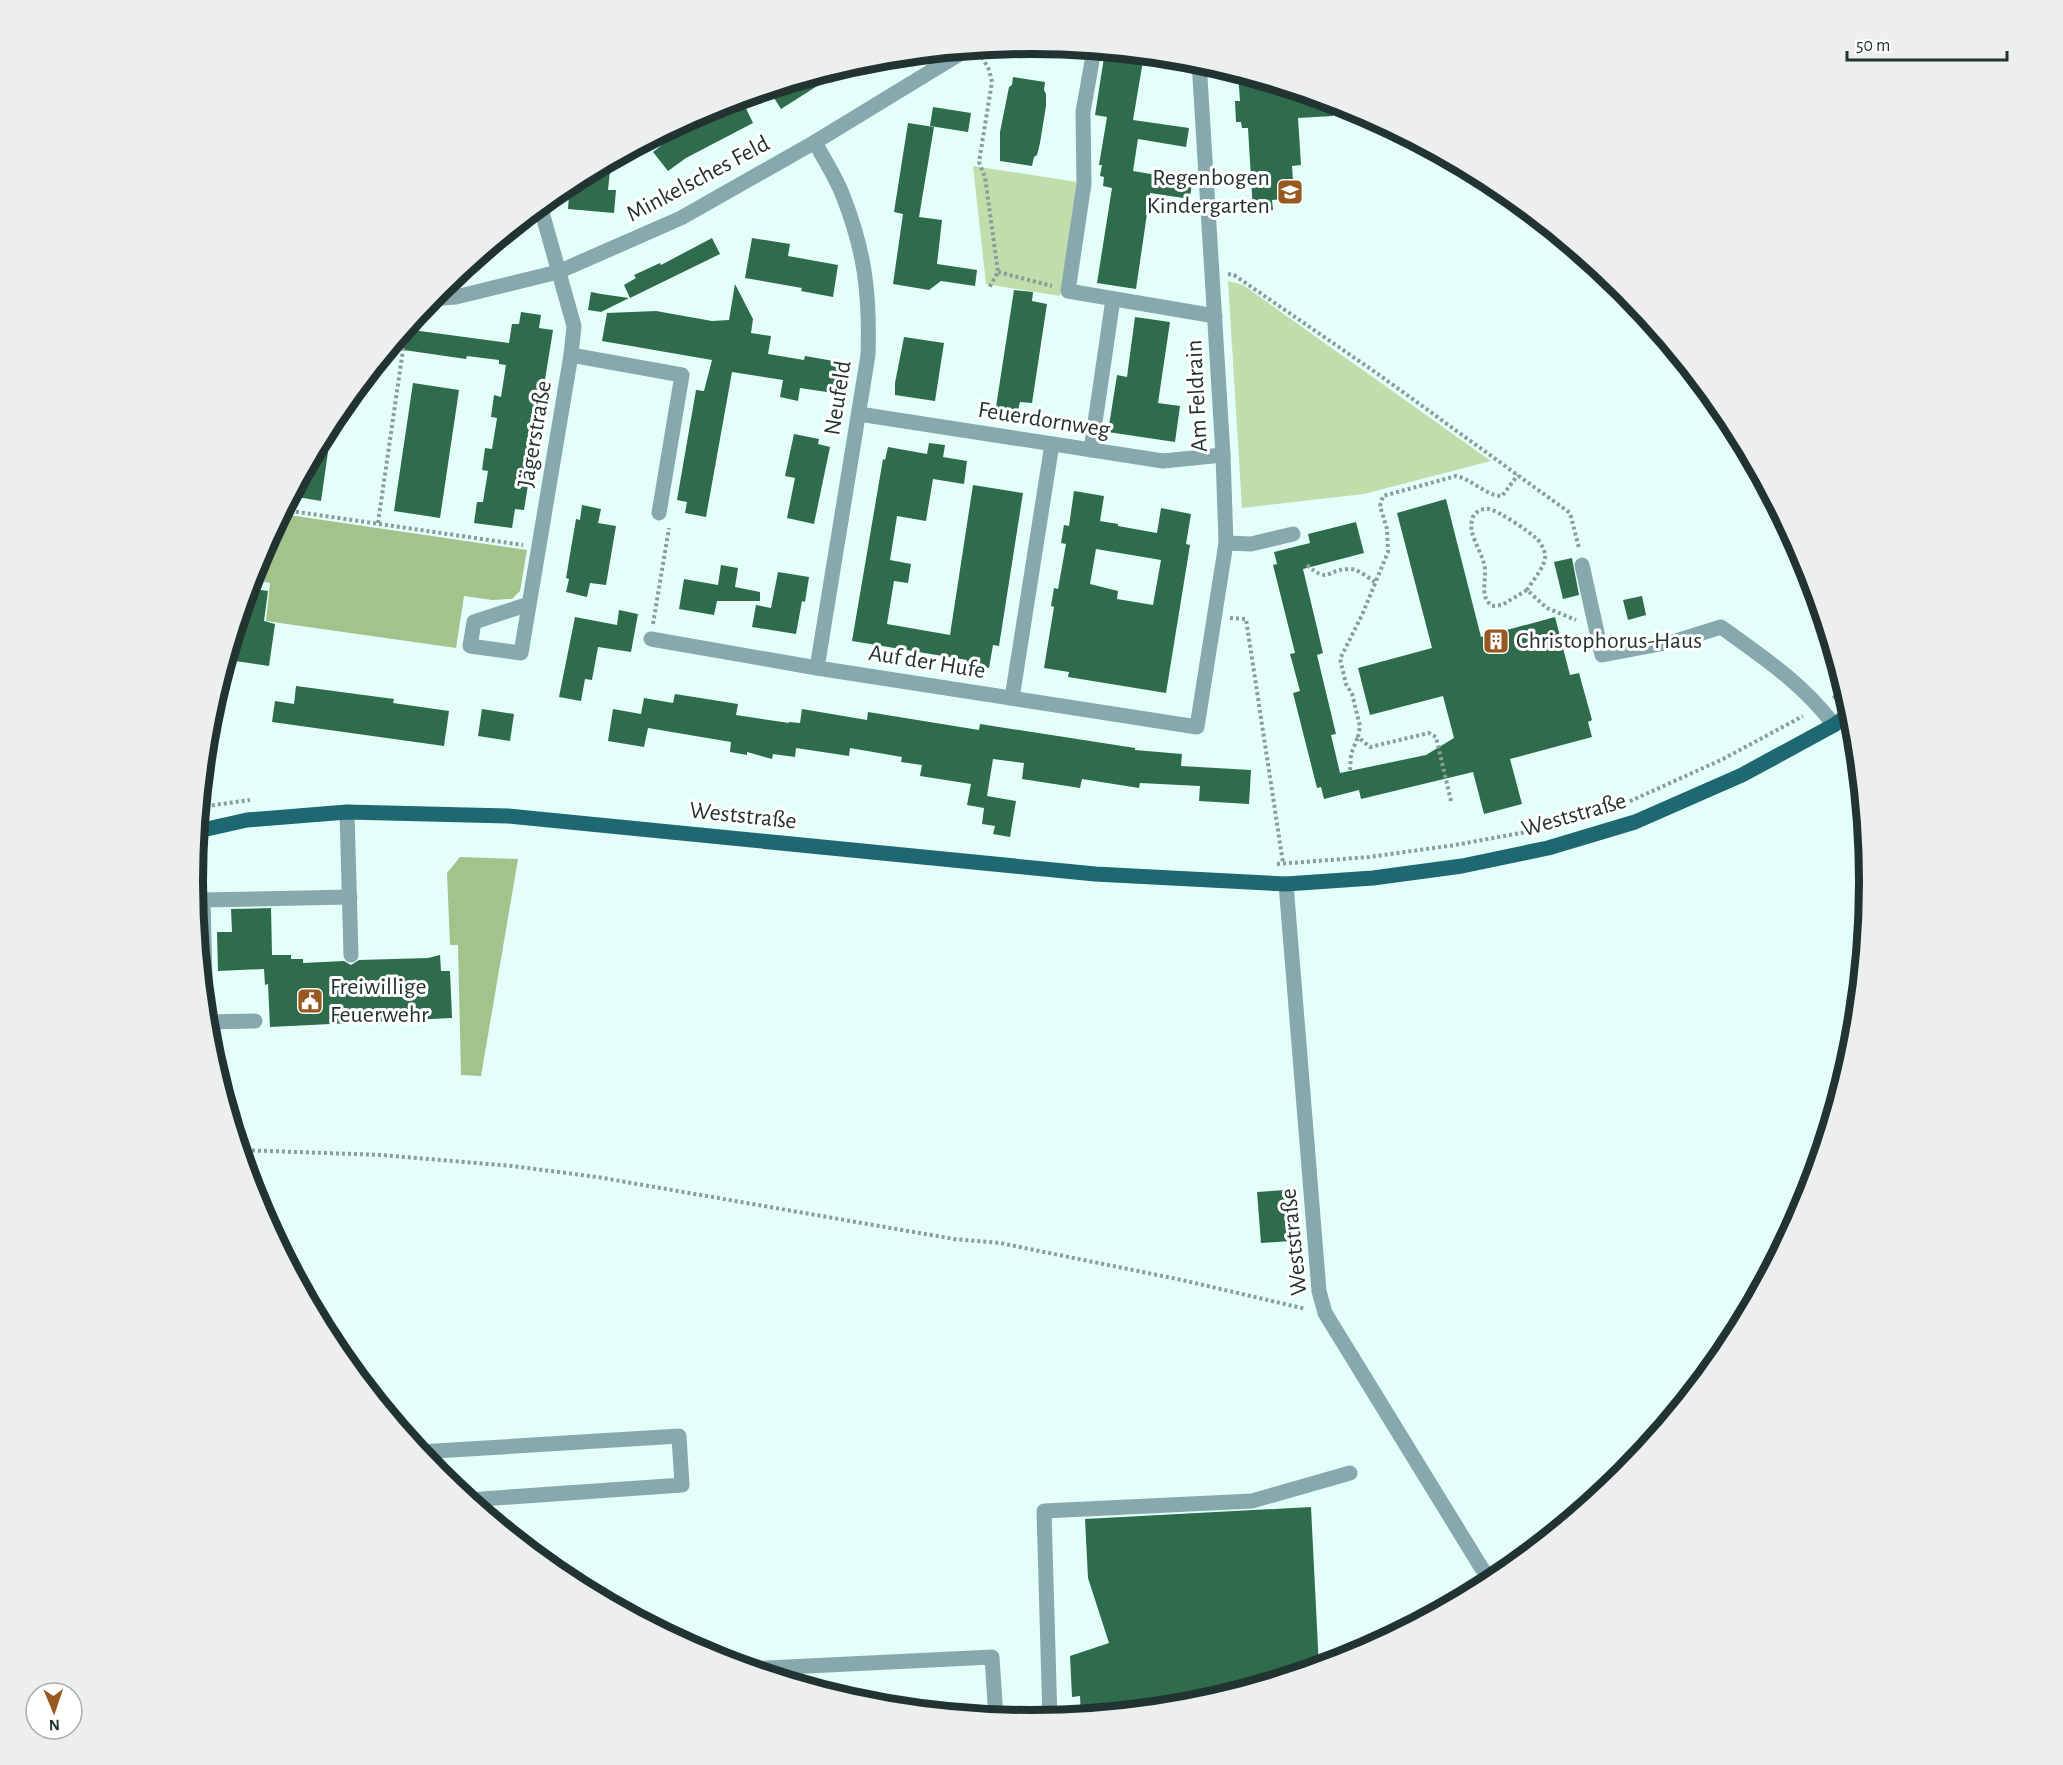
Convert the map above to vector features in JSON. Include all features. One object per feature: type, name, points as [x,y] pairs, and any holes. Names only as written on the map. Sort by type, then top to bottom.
[{"type":"main road","name":"Weststraße","points":[[205,829],[248,820],[347,812],[508,816],[1095,874],[1286,884],[1373,878],[1462,866],[1548,848],[1635,822],[1742,775],[1843,718]]},
{"type":"street","points":[[1093,57],[1083,112],[1084,184],[1068,291],[1215,316]]},
{"type":"street","name":"Minkelsches Feld","points":[[445,298],[558,272],[681,218],[815,142],[952,58]]},
{"type":"street","name":"Am Feldrain","points":[[1197,727],[1226,543],[1215,316],[1199,71]]},
{"type":"street","name":"Neufeld","points":[[815,142],[843,194],[862,253],[870,316],[868,355],[817,668]]},
{"type":"street","name":"Jägerstraße","points":[[529,604],[574,326],[542,214]]},
{"type":"street","points":[[1091,450],[1113,299]]},
{"type":"street","points":[[571,355],[682,375],[659,513]]},
{"type":"street","name":"Feuerdornweg","points":[[859,414],[1163,461],[1223,455]]},
{"type":"street","points":[[1012,698],[1053,444]]},
{"type":"street","points":[[1226,543],[1251,544],[1293,534]]},
{"type":"street","points":[[1582,565],[1602,655],[1676,641],[1721,627],[1782,670],[1820,706],[1834,725]]},
{"type":"street","name":"Auf der Hufe","points":[[651,639],[817,668],[1197,727]]},
{"type":"street","points":[[347,812],[351,955]]},
{"type":"street","name":"Weststraße","points":[[1286,884],[1319,1291],[1325,1313],[1486,1575]]},
{"type":"street","points":[[204,900],[350,897]]},
{"type":"street","points":[[215,1022],[255,1021]]},
{"type":"street","points":[[430,1451],[679,1436],[682,1485],[479,1499]]},
{"type":"street","points":[[1050,1710],[1044,1511],[1252,1501],[1350,1473]]},
{"type":"street","points":[[768,1668],[992,1657],[995,1710]]},
{"type":"path","points":[[981,56],[989,70],[992,82],[979,162],[985,177],[998,272],[989,288]]},
{"type":"path","points":[[998,272],[1068,291]]},
{"type":"path","points":[[1212,272],[1234,275],[1378,374],[1570,513],[1582,565]]},
{"type":"path","points":[[378,523],[404,342]]},
{"type":"path","points":[[1350,770],[1351,754],[1360,726],[1340,659],[1362,615],[1388,552],[1387,529],[1380,506],[1383,496],[1456,476],[1496,496],[1502,496],[1518,475]]},
{"type":"path","points":[[1488,508],[1538,539],[1545,552],[1545,560],[1527,590],[1502,605],[1492,606],[1487,602],[1484,594],[1486,570],[1471,530],[1474,514],[1488,508]]},
{"type":"path","points":[[291,511],[538,547]]},
{"type":"path","points":[[651,639],[670,522],[659,513]]},
{"type":"path","points":[[1307,566],[1316,573],[1326,576],[1348,569],[1355,570],[1375,582]]},
{"type":"path","points":[[1527,590],[1547,608],[1574,618],[1580,623]]},
{"type":"path","points":[[1215,617],[1246,619],[1286,884]]},
{"type":"path","points":[[1567,641],[1578,637],[1581,632]]},
{"type":"path","points":[[1275,864],[1380,855],[1455,845],[1542,829],[1626,802],[1723,759],[1838,695]]},
{"type":"path","points":[[1358,737],[1370,747],[1429,733],[1436,737],[1451,801]]},
{"type":"path","points":[[207,806],[250,800]]},
{"type":"path","points":[[247,1150],[382,1155],[512,1166],[597,1177],[954,1239],[1000,1243],[1182,1280],[1325,1313]]},
{"type":"green space","points":[[973,166],[1077,182],[1060,296],[986,284]]},
{"type":"green space","points":[[1228,281],[1243,285],[1491,461],[1364,494],[1242,508]]},
{"type":"green space","points":[[289,515],[527,550],[520,591],[512,599],[492,600],[464,596],[456,648],[266,621],[270,583],[260,581]]},
{"type":"green space","points":[[460,857],[518,859],[481,1076],[461,1075],[458,945],[450,945],[447,873]]},
{"type":"building","points":[[1104,58],[1140,61],[1143,61],[1133,120],[1189,128],[1186,147],[1138,139],[1133,171],[1192,181],[1190,199],[1150,193],[1136,289],[1097,283],[1112,188],[1103,186],[1104,177],[1100,176],[1102,165],[1099,165],[1107,117],[1095,115]]},
{"type":"building","points":[[1013,77],[1045,82],[1046,106],[1040,143],[1032,166],[1000,161],[1000,132]]},
{"type":"building","points":[[827,80],[781,109],[773,96]]},
{"type":"building","points":[[1239,80],[1333,111],[1333,116],[1298,118],[1301,165],[1292,166],[1294,198],[1272,200],[1273,210],[1253,211],[1248,128],[1242,128],[1241,122],[1236,122],[1235,101],[1240,101]]},
{"type":"building","points":[[745,106],[753,123],[686,158],[668,171],[653,152],[676,134]]},
{"type":"building","points":[[933,107],[971,113],[968,132],[930,126]]},
{"type":"building","points":[[908,123],[934,127],[919,217],[942,220],[937,264],[977,270],[975,286],[941,281],[929,290],[893,284],[903,214],[894,212]]},
{"type":"building","points":[[610,169],[608,190],[616,190],[614,213],[568,209],[569,195]]},
{"type":"building","points":[[712,238],[720,254],[630,298],[624,285],[636,278],[634,275],[660,263],[661,265]]},
{"type":"building","points":[[752,238],[790,244],[788,256],[838,265],[833,297],[801,291],[802,288],[745,278]]},
{"type":"building","points":[[735,284],[753,319],[751,333],[771,336],[768,354],[804,360],[805,356],[845,363],[840,394],[800,388],[798,401],[780,397],[783,380],[732,372],[706,517],[685,513],[687,502],[677,500],[696,390],[704,391],[712,360],[602,341],[607,313],[656,311],[712,321],[729,320]]},
{"type":"building","points":[[1014,290],[1033,292],[1032,301],[1047,304],[1032,403],[1020,402],[1018,410],[996,407]]},
{"type":"building","points":[[591,292],[629,298],[601,312],[588,310]]},
{"type":"building","points":[[521,312],[541,315],[539,328],[553,330],[524,510],[515,509],[512,528],[474,523],[477,502],[483,502],[488,471],[482,470],[485,448],[492,449],[497,418],[491,417],[494,395],[501,397],[506,365],[499,364],[499,360],[467,356],[466,359],[398,349],[414,330],[509,343],[512,324],[519,324]]},
{"type":"building","points":[[1135,317],[1170,322],[1158,403],[1180,406],[1175,442],[1108,432],[1117,375],[1127,377]]},
{"type":"building","points":[[904,337],[944,343],[935,401],[895,395],[895,383]]},
{"type":"building","points":[[413,383],[459,390],[440,518],[394,511]]},
{"type":"building","points":[[794,434],[819,439],[818,444],[830,447],[814,524],[787,518],[795,478],[785,476]]},
{"type":"building","points":[[929,443],[945,445],[943,457],[967,461],[964,484],[933,479],[926,521],[897,516],[890,560],[911,564],[908,583],[894,581],[887,624],[950,635],[973,485],[1023,493],[999,646],[993,645],[989,668],[966,664],[967,660],[852,641],[883,459],[885,460],[888,447],[927,454]]},
{"type":"building","points":[[329,444],[321,501],[298,497]]},
{"type":"building","points":[[1074,491],[1104,496],[1100,521],[1118,524],[1118,526],[1157,533],[1161,508],[1191,514],[1186,544],[1190,545],[1166,693],[1068,677],[1069,672],[1044,668],[1054,607],[1051,606],[1054,588],[1058,589],[1066,544],[1061,543],[1064,525],[1069,526]],"holes":[[[1096,549],[1161,560],[1153,605],[1117,599],[1118,591],[1090,584]]]},
{"type":"building","name":"Christophorus-Haus","points":[[1446,499],[1481,637],[1555,617],[1570,675],[1579,673],[1592,720],[1588,722],[1592,737],[1510,759],[1522,804],[1484,814],[1473,772],[1361,799],[1359,790],[1324,799],[1321,787],[1317,788],[1293,693],[1300,691],[1290,654],[1295,653],[1273,565],[1277,564],[1274,552],[1310,543],[1308,534],[1356,522],[1364,553],[1303,569],[1323,653],[1317,655],[1336,734],[1331,735],[1340,773],[1426,755],[1454,738],[1443,696],[1370,715],[1358,668],[1432,648],[1397,513]]},
{"type":"building","points":[[582,505],[601,509],[598,523],[616,526],[606,585],[590,583],[587,597],[566,592],[569,579],[566,578],[576,519],[580,520]]},
{"type":"building","points":[[1572,558],[1579,595],[1563,599],[1554,562]]},
{"type":"building","points":[[721,565],[738,568],[735,587],[760,592],[760,601],[717,601],[714,615],[679,609],[684,579],[718,585]]},
{"type":"building","points":[[778,572],[809,577],[796,634],[752,627],[756,605],[771,608]]},
{"type":"building","points":[[257,589],[268,591],[264,621],[275,624],[269,666],[235,661]]},
{"type":"building","points":[[1642,596],[1646,615],[1628,620],[1623,600]]},
{"type":"building","points":[[619,610],[638,614],[631,652],[598,647],[592,680],[585,679],[581,701],[559,697],[575,617],[617,625]]},
{"type":"building","points":[[296,686],[394,699],[393,703],[449,711],[444,746],[272,722],[275,701],[294,704]]},
{"type":"building","points":[[675,694],[738,704],[736,715],[789,723],[800,723],[802,709],[867,720],[868,712],[979,730],[980,724],[1135,748],[1135,750],[1182,754],[1181,766],[1251,770],[1249,804],[1199,801],[1200,786],[1140,783],[1139,788],[1082,779],[1080,788],[1022,779],[1024,763],[993,759],[987,796],[1016,801],[1010,837],[993,834],[995,826],[982,824],[984,808],[967,805],[971,784],[920,776],[922,765],[901,762],[902,757],[850,748],[849,756],[796,748],[795,757],[773,754],[772,759],[747,752],[747,755],[730,752],[731,742],[648,728],[644,747],[608,741],[613,709],[641,714],[644,698],[673,703]]},
{"type":"building","points":[[482,709],[514,714],[510,741],[478,736]]},
{"type":"building","points":[[271,908],[272,955],[291,955],[291,959],[303,959],[303,963],[344,961],[351,965],[359,960],[428,958],[440,955],[441,971],[450,971],[452,1018],[270,1027],[268,984],[265,985],[264,969],[218,971],[217,932],[232,932],[231,909]]},
{"type":"building","points":[[1286,1190],[1290,1241],[1261,1243],[1257,1192]]},
{"type":"building","points":[[1311,1507],[1319,1659],[1246,1683],[1193,1695],[1140,1704],[1081,1709],[1080,1696],[1072,1697],[1070,1656],[1109,1643],[1088,1578],[1085,1519]]},
{"type":"place","name":"Regenbogen Kindergarten","points":[[1290,192]]},
{"type":"place","name":"Christophorus-Haus","points":[[1496,641]]},
{"type":"place","name":"Freiwillige Feuerwehr","points":[[310,1001]]}]
